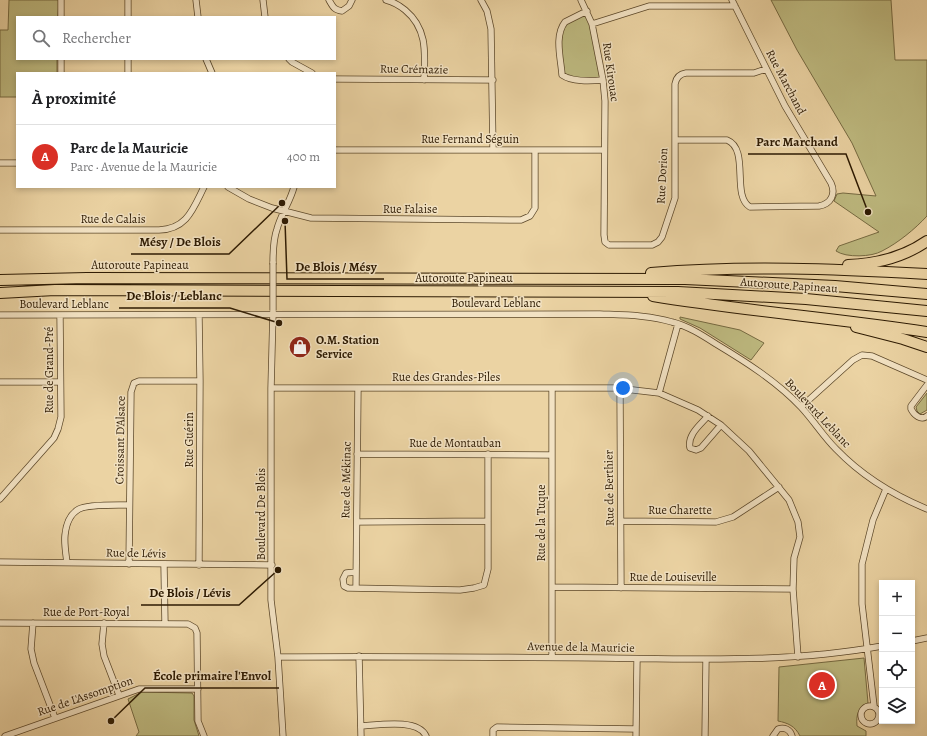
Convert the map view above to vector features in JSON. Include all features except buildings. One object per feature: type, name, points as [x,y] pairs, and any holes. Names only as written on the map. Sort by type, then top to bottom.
[{"type":"highway","points":[[825,270],[888,259],[910,251],[927,241]]},
{"type":"highway","points":[[589,278],[697,269],[825,270],[927,274]]},
{"type":"highway","name":"Autoroute Papineau","points":[[0,280],[80,278],[685,279],[842,287],[927,294]]},
{"type":"highway","name":"Autoroute Papineau","points":[[0,293],[55,290],[619,291],[749,295],[864,304],[927,311]]},
{"type":"highway","points":[[619,291],[715,306],[833,319],[927,332]]},
{"type":"highway","points":[[833,319],[927,347]]},
{"type":"street","points":[[61,0],[61,16]]},
{"type":"street","points":[[128,0],[128,16]]},
{"type":"street","points":[[196,0],[198,16]]},
{"type":"street","points":[[264,0],[265,16]]},
{"type":"street","points":[[330,0],[333,8],[342,11],[349,6],[352,0]]},
{"type":"street","points":[[386,0],[395,2],[414,17],[421,31],[425,48],[424,80]]},
{"type":"street","points":[[481,0],[487,11],[491,29],[493,150]]},
{"type":"street","name":"Rue Kirouac","points":[[581,0],[592,24],[603,80],[605,101],[604,150]]},
{"type":"street","name":"Rue Marchand","points":[[675,140],[727,140],[732,142],[737,150],[744,201],[750,207],[819,206],[828,203],[832,196],[833,193],[831,183],[785,106],[732,0]]},
{"type":"street","points":[[592,24],[649,6],[735,6]]},
{"type":"street","points":[[587,11],[565,22],[563,25],[559,36],[562,74],[567,78],[593,81],[603,80]]},
{"type":"street","points":[[61,60],[61,72]]},
{"type":"street","points":[[128,60],[128,72]]},
{"type":"street","points":[[206,60],[211,71]]},
{"type":"street","points":[[290,60],[310,72]]},
{"type":"street","name":"Rue Dorion","points":[[604,150],[605,242],[612,246],[652,245],[658,242],[662,237],[674,202],[675,81],[678,76],[686,73],[754,72],[766,69]]},
{"type":"street","name":"Rue Crémazie","points":[[336,78],[493,80]]},
{"type":"street","name":"Rue Fernand Séguin","points":[[336,150],[604,150]]},
{"type":"street","name":"Rue Falaise","points":[[230,188],[249,199],[284,212],[323,219],[524,219],[530,216],[534,208],[534,150]]},
{"type":"street","points":[[0,163],[16,163]]},
{"type":"street","name":"Rue de Calais","points":[[0,230],[169,229],[187,219],[203,188]]},
{"type":"street","name":"Boulevard De Blois","points":[[283,736],[278,657],[272,600],[273,264],[275,234],[294,188]]},
{"type":"street","name":"Boulevard Leblanc","points":[[0,315],[199,315],[273,313],[615,314],[644,316],[678,324],[697,332],[758,370],[780,387],[801,407],[831,444],[869,478],[886,489],[927,509]]},
{"type":"street","name":"Rue de Grand-Pré","points":[[0,499],[54,438],[58,429],[61,417],[60,315]]},
{"type":"street","name":"Rue Guérin","points":[[199,315],[199,565]]},
{"type":"street","points":[[659,393],[678,324]]},
{"type":"street","points":[[801,407],[853,360],[862,355],[872,356],[927,380]]},
{"type":"street","name":"Croissant D'Alsace","points":[[130,564],[129,505],[131,392],[134,383],[139,381],[200,381]]},
{"type":"street","points":[[0,382],[60,382]]},
{"type":"street","points":[[927,385],[911,408],[911,411],[920,418],[927,416]]},
{"type":"street","name":"Rue des Grandes-Piles","points":[[272,388],[620,388],[659,393],[698,410],[708,416],[749,451],[789,500],[798,522],[800,537],[794,558],[793,589],[798,657]]},
{"type":"street","name":"Rue de Mékinac","points":[[356,588],[358,388]]},
{"type":"street","name":"Rue de la Tuque","points":[[552,388],[552,657]]},
{"type":"street","name":"Rue de Berthier","points":[[620,388],[621,588]]},
{"type":"street","points":[[708,416],[692,434],[689,443],[690,448],[696,450],[701,448],[720,426]]},
{"type":"street","name":"Rue de Montauban","points":[[358,454],[552,455]]},
{"type":"street","points":[[356,572],[346,573],[342,579],[344,586],[348,588],[460,590],[484,585],[488,569],[488,454]]},
{"type":"street","name":"Rue Charette","points":[[621,521],[716,522],[733,517],[779,487]]},
{"type":"street","points":[[874,706],[866,649],[862,604],[862,564],[873,520],[886,489]]},
{"type":"street","points":[[67,564],[65,537],[67,524],[72,515],[80,509],[87,507],[129,505]]},
{"type":"street","points":[[357,522],[488,521]]},
{"type":"street","name":"Rue de Lévis","points":[[0,562],[67,564],[272,565]]},
{"type":"street","points":[[164,565],[165,624]]},
{"type":"street","name":"Rue de Louiseville","points":[[552,587],[793,589]]},
{"type":"street","points":[[33,623],[31,648],[34,663],[55,718]]},
{"type":"street","points":[[104,623],[102,644],[104,656],[119,695]]},
{"type":"street","name":"Rue de Port-Royal","points":[[0,624],[188,624],[195,628],[197,633],[198,689]]},
{"type":"street","points":[[915,640],[927,638]]},
{"type":"street","name":"Avenue de la Mauricie","points":[[278,657],[359,656],[706,659],[798,657],[879,647]]},
{"type":"street","points":[[359,656],[361,736]]},
{"type":"street","points":[[636,736],[637,658]]},
{"type":"street","points":[[706,659],[706,736]]},
{"type":"street","name":"Rue de L'Assomption","points":[[5,736],[139,689],[198,689]]},
{"type":"street","points":[[198,689],[198,721],[204,736]]},
{"type":"street","points":[[361,726],[403,724],[416,726],[424,732],[426,736]]},
{"type":"street","points":[[493,736],[493,730],[497,727],[636,729]]},
{"type":"street","points":[[773,736],[778,729],[784,728],[790,731],[792,736]]},
{"type":"shaded area","points":[[9,0],[59,0],[58,16],[16,16],[16,60],[57,60],[57,72],[16,72],[16,97],[0,97],[0,30],[8,30]]},
{"type":"shaded area","points":[[771,0],[891,0],[895,60],[927,60],[927,216],[912,231],[888,248],[878,253],[872,255],[852,256],[836,251],[839,246],[879,232],[834,201],[837,194],[843,193],[876,196],[852,143],[797,50]]},
{"type":"shaded area","points":[[587,11],[603,80],[593,81],[562,75],[559,36],[563,25]]},
{"type":"shaded area","points":[[680,317],[740,330],[764,343],[751,360],[700,328],[680,319]]},
{"type":"shaded area","points":[[927,393],[927,410],[920,414],[916,407]]},
{"type":"shaded area","points":[[864,658],[868,703],[862,707],[857,715],[857,726],[866,731],[866,736],[800,736],[791,726],[778,721],[779,667]]},
{"type":"shaded area","points":[[142,692],[192,693],[194,696],[194,720],[199,736],[136,736],[139,732],[128,699]]},
{"type":"place","name":"Mésy / De Blois","points":[[282,203]]},
{"type":"place","name":"Parc Marchand","points":[[868,212]]},
{"type":"place","name":"De Blois / Mésy","points":[[285,221]]},
{"type":"place","name":"De Blois / Leblanc","points":[[279,323]]},
{"type":"place","name":"O.M. Station Service","points":[[300,347]]},
{"type":"place","name":"De Blois / Lévis","points":[[278,570]]},
{"type":"place","name":"Parc de la Mauricie","points":[[822,685]]},
{"type":"place","name":"École primaire l'Envol","points":[[111,721]]}]
